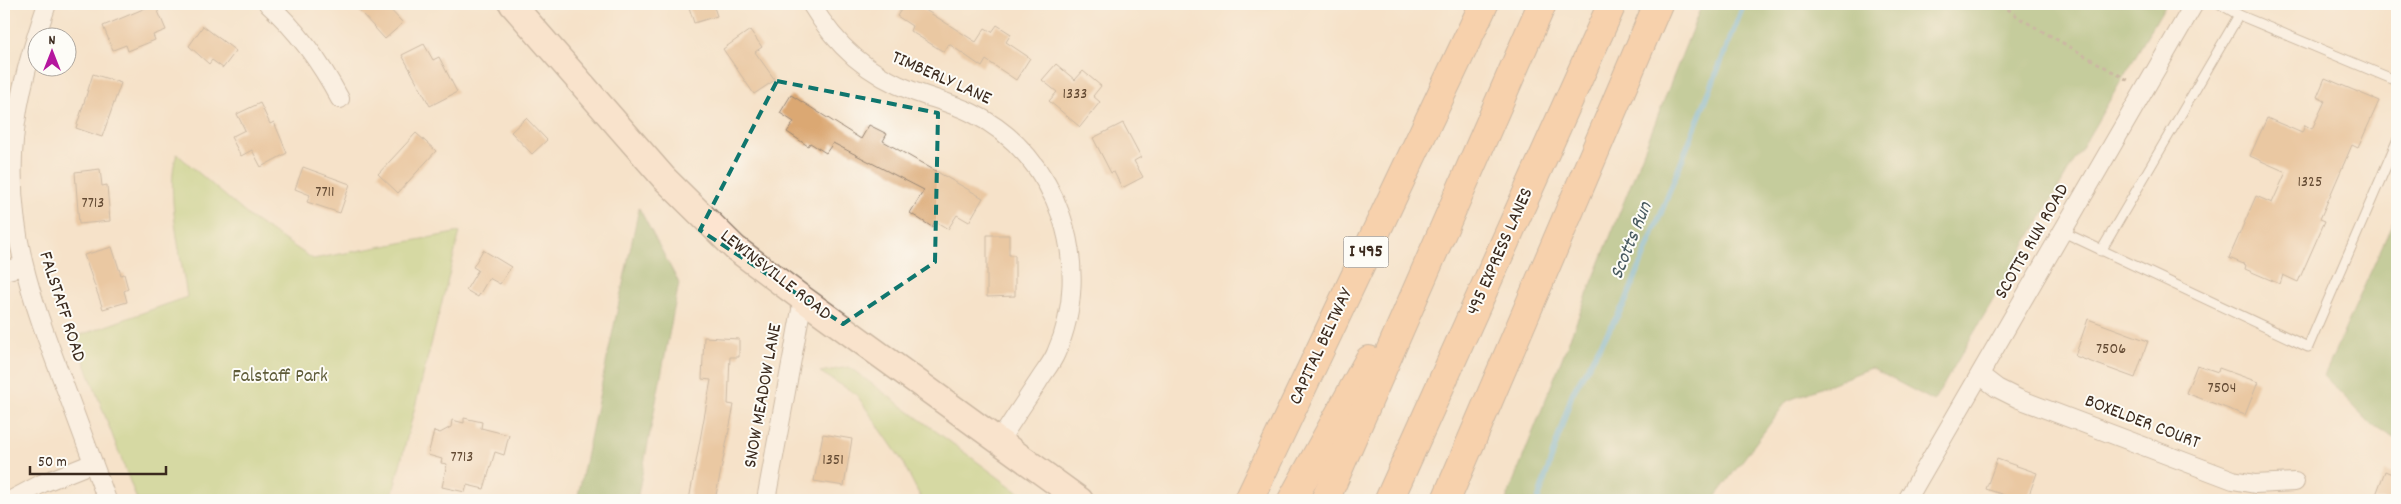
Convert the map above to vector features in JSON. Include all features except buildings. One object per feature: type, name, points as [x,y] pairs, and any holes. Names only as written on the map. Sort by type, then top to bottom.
[{"type":"highway","name":"CAPITAL BELTWAY","points":[[1248,500],[1484,4]]},
{"type":"highway","points":[[1325,500],[1542,4]]},
{"type":"highway","name":"495 EXPRESS LANES","points":[[1389,500],[1612,4]]},
{"type":"highway","points":[[1446,500],[1658,4]]},
{"type":"highway","points":[[1292,500],[1454,203]]},
{"type":"highway","points":[[1465,500],[1560,237]]},
{"type":"main road","name":"LEWINSVILLE ROAD","points":[[512,4],[664,178],[735,248],[998,442],[1080,500]]},
{"type":"street","name":"FALSTAFF ROAD","points":[[47,4],[18,104],[14,141],[13,183],[15,217],[23,266],[34,306],[107,500]]},
{"type":"street","points":[[268,4],[286,20],[311,52],[340,99]]},
{"type":"street","name":"TIMBERLY LANE","points":[[811,4],[826,28],[844,50],[866,68],[890,82],[973,114],[998,129],[1018,146],[1035,166],[1051,190],[1062,215],[1070,244],[1073,273],[1071,301],[1066,328],[1056,354],[998,442]]},
{"type":"street","name":"SCOTTS RUN ROAD","points":[[1907,500],[2194,4]]},
{"type":"street","points":[[4,270],[23,266]]},
{"type":"street","name":"SNOW MEADOW LANE","points":[[766,500],[803,299]]},
{"type":"street","name":"BOXELDER COURT","points":[[1980,376],[1998,388],[2019,398],[2233,480],[2255,484],[2295,482]]},
{"type":"street","points":[[11,500],[43,483],[93,463]]},
{"type":"lane","points":[[2220,4],[2239,15],[2397,81]]},
{"type":"lane","points":[[2101,251],[2239,15]]},
{"type":"lane","points":[[2063,232],[2308,347],[2397,141]]},
{"type":"path","points":[[2001,4],[2021,19],[2144,90]]},
{"type":"highlighted area","points":[[777,81],[938,113],[935,262],[843,324],[700,230]]},
{"type":"green space","points":[[1702,4],[2166,4],[1934,401],[1871,368],[1787,401],[1713,500],[1506,500]]},
{"type":"green space","name":"Falstaff Park","points":[[177,154],[251,218],[313,259],[460,232],[391,500],[137,500],[75,337],[187,297],[173,204],[173,168]]},
{"type":"green space","points":[[639,208],[679,283],[637,500],[577,500]]},
{"type":"green space","points":[[2397,213],[2397,440],[2372,425],[2324,376]]},
{"type":"green space","points":[[849,367],[1029,500],[922,500],[901,459],[856,394],[820,372]]},
{"type":"waterway","name":"Scotts Run","points":[[1538,500],[1572,394],[1626,301],[1744,4]]}]
